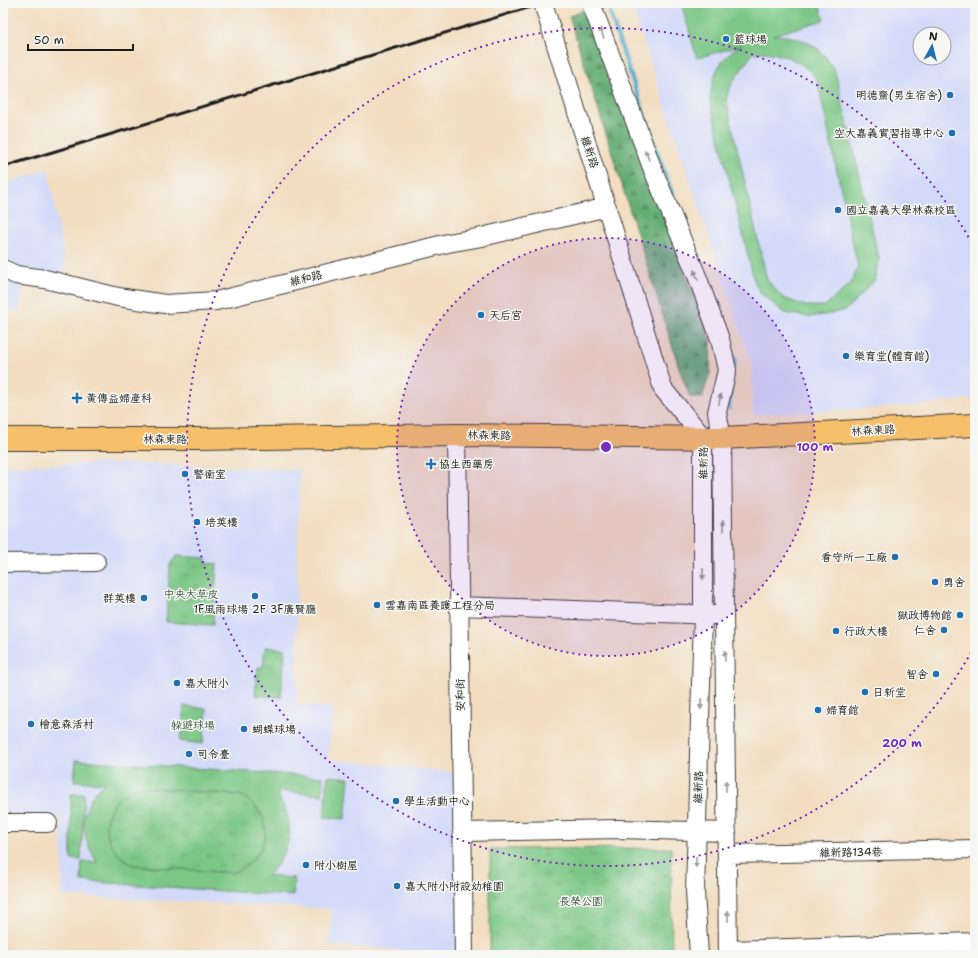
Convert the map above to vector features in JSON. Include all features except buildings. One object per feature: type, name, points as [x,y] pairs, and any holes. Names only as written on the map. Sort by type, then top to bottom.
[{"type":"main road","name":"林森東路","points":[[3,440],[457,435],[712,438],[975,425]]},
{"type":"street","name":"維新路","points":[[543,3],[663,388],[712,438],[724,616],[728,952]]},
{"type":"street","points":[[591,3],[653,170],[697,276],[720,339],[727,370],[712,438]]},
{"type":"street","name":"維和路","points":[[3,269],[16,275],[45,279],[118,298],[165,304],[216,301],[448,243],[482,237],[607,207]]},
{"type":"street","name":"安和街","points":[[457,435],[464,955]]},
{"type":"street","name":"維新路","points":[[699,955],[695,892],[704,615],[712,438]]},
{"type":"street","points":[[3,562],[96,562]]},
{"type":"street","points":[[459,606],[724,616]]},
{"type":"street","points":[[3,823],[48,823]]},
{"type":"street","points":[[462,832],[619,829],[727,832]]},
{"type":"street","name":"維新路134巷","points":[[727,854],[975,850]]},
{"type":"street","points":[[728,952],[955,949],[975,942]]},
{"type":"shaded area","name":"國立嘉義大學林森校區","points":[[631,3],[975,3],[975,398],[909,406],[753,415],[751,363]]},
{"type":"shaded area","points":[[48,169],[66,269],[23,286],[20,313],[3,308],[3,184]]},
{"type":"shaded area","name":"嘉大附小","points":[[125,463],[300,470],[297,566],[297,705],[332,708],[328,759],[458,773],[459,954],[329,945],[332,909],[63,896],[61,817],[3,817],[3,466]]},
{"type":"green space","points":[[681,3],[819,3],[824,20],[773,35],[802,40],[817,48],[835,71],[879,259],[874,281],[846,310],[809,317],[785,313],[760,293],[754,280],[710,101],[715,75],[722,61],[742,45],[697,58]],"holes":[[[765,52],[794,60],[805,67],[817,79],[858,267],[851,283],[825,306],[806,306],[783,298],[767,280],[726,99],[732,83],[753,53]]]},
{"type":"green space","points":[[592,7],[636,143],[711,340],[710,373],[702,398],[690,397],[682,377],[569,16]]},
{"type":"green space","name":"中央大草皮","points":[[176,556],[206,558],[206,563],[217,564],[213,625],[166,622],[170,565]]},
{"type":"green space","points":[[265,647],[285,649],[281,697],[255,695],[258,667],[263,667]]},
{"type":"green space","name":"躲避球場","points":[[184,706],[207,709],[203,744],[180,741]]},
{"type":"green space","points":[[76,760],[323,777],[322,795],[278,791],[279,797],[286,811],[290,831],[286,848],[282,856],[267,876],[294,878],[293,896],[81,881],[82,862],[97,862],[87,841],[84,831],[84,821],[89,802],[95,792],[104,783],[74,781]],"holes":[[[139,787],[240,795],[252,803],[261,814],[265,825],[265,836],[262,847],[255,857],[245,866],[232,873],[133,865],[121,856],[112,846],[107,835],[106,824],[109,813],[115,802],[125,794]]]},
{"type":"green space","points":[[328,776],[349,778],[345,819],[324,817]]},
{"type":"green space","points":[[139,787],[240,795],[252,804],[261,814],[265,825],[265,836],[262,847],[255,857],[245,866],[232,873],[133,865],[121,856],[112,846],[107,835],[106,824],[109,813],[115,802],[125,794]]},
{"type":"green space","points":[[71,794],[84,794],[81,860],[71,859]]},
{"type":"green space","name":"長榮公園","points":[[671,848],[672,955],[490,955],[490,849]]},
{"type":"waterway","points":[[608,3],[612,20],[663,169],[679,210]]},
{"type":"waterway","points":[[730,347],[735,360],[734,367]]},
{"type":"waterway","points":[[729,408],[731,388]]},
{"type":"railway","points":[[3,167],[544,3]]},
{"type":"place","name":"籃球場","points":[[726,39]]},
{"type":"place","name":"明德齋(男生宿舍)","points":[[950,95]]},
{"type":"place","name":"空大嘉義實習指導中心","points":[[952,133]]},
{"type":"place","name":"國立嘉義大學林森校區","points":[[838,210]]},
{"type":"place","name":"天后宮","points":[[481,315]]},
{"type":"place","name":"樂育堂(體育館)","points":[[846,356]]},
{"type":"place","name":"黃傳益婦產科","points":[[77,398]]},
{"type":"place","name":"協生西藥房","points":[[431,464]]},
{"type":"place","name":"警衛室","points":[[185,474]]},
{"type":"place","name":"培英樓","points":[[197,522]]},
{"type":"place","name":"看守所一工廠","points":[[895,557]]},
{"type":"place","name":"勇舍","points":[[935,582]]},
{"type":"place","name":"1F風雨球場 2F 3F廣賢廳","points":[[255,596]]},
{"type":"place","name":"群英樓","points":[[144,598]]},
{"type":"place","name":"雲嘉南區養護工程分局","points":[[377,605]]},
{"type":"place","name":"獄政博物館","points":[[960,615]]},
{"type":"place","name":"仁舍","points":[[944,630]]},
{"type":"place","name":"行政大樓","points":[[836,631]]},
{"type":"place","name":"智舍","points":[[936,674]]},
{"type":"place","name":"嘉大附小","points":[[177,683]]},
{"type":"place","name":"日新堂","points":[[865,692]]},
{"type":"place","name":"婦育館","points":[[818,710]]},
{"type":"place","name":"檜意森活村","points":[[31,724]]},
{"type":"place","name":"蝴蝶球場","points":[[244,729]]},
{"type":"place","name":"司令臺","points":[[189,754]]},
{"type":"place","name":"學生活動中心","points":[[396,801]]},
{"type":"place","name":"附小樹屋","points":[[306,865]]},
{"type":"place","name":"嘉大附小附設幼稚園","points":[[397,886]]}]
